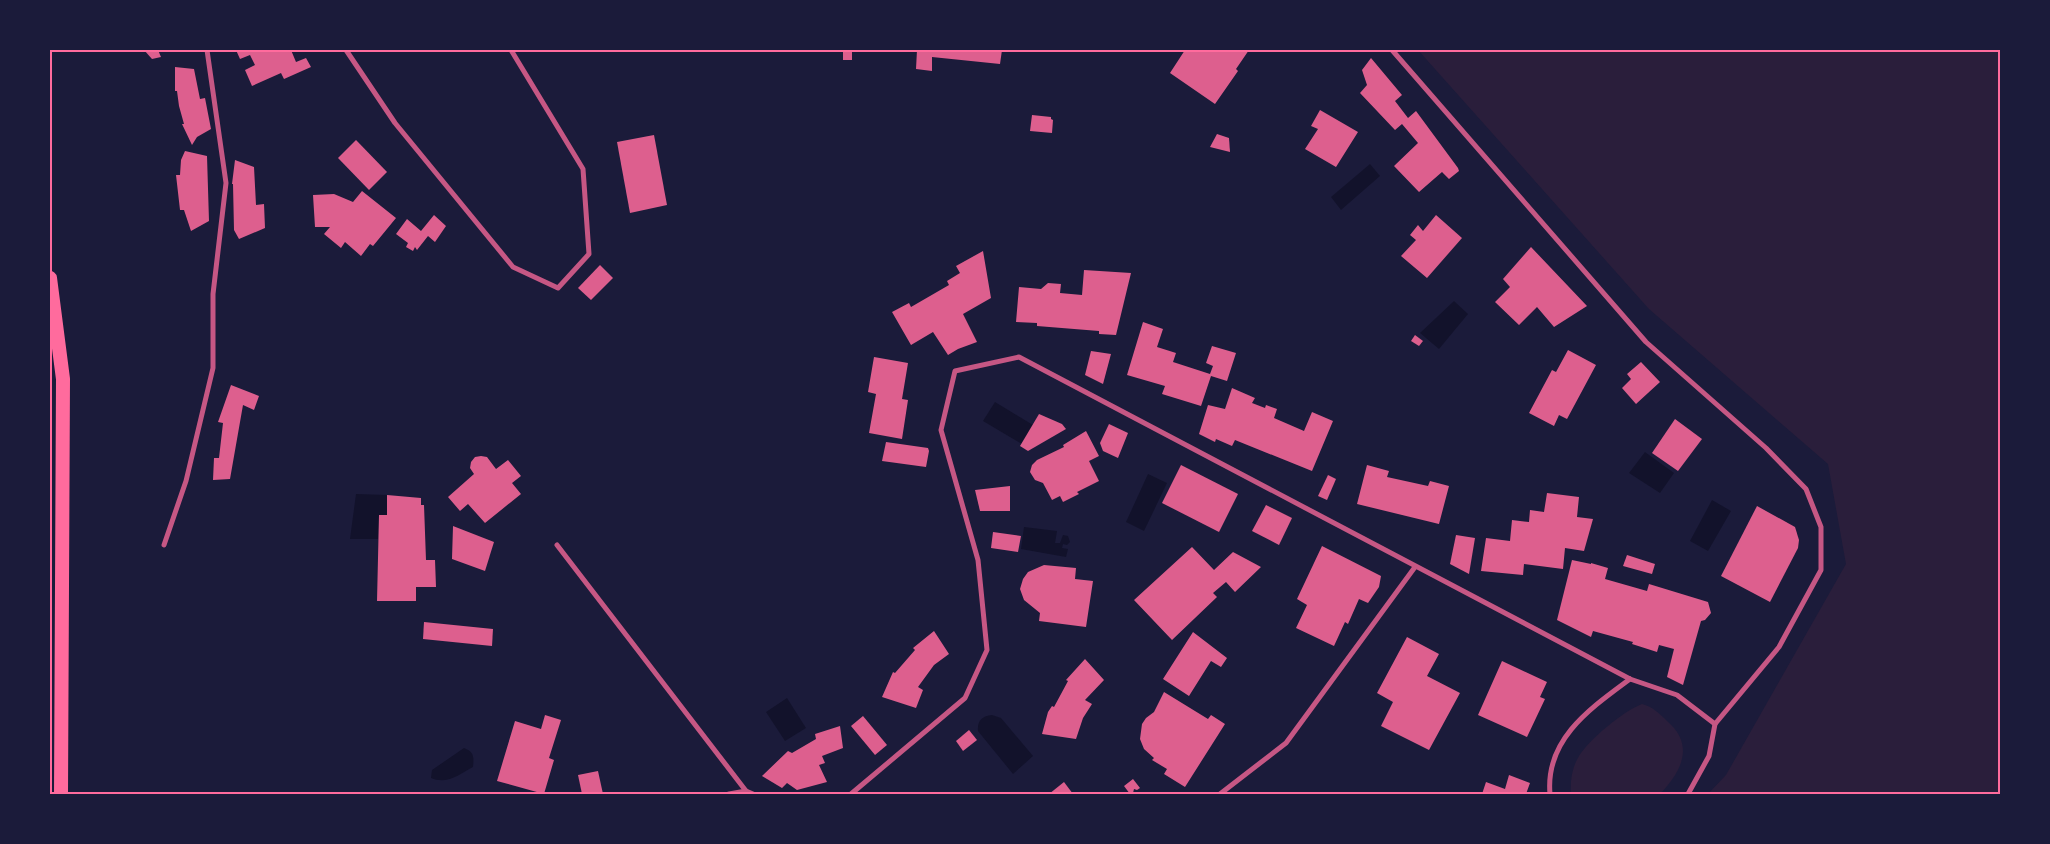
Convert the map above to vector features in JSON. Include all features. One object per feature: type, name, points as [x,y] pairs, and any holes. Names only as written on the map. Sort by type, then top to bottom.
[{"type":"highway","points":[[50,278],[63,379],[61,794]]},
{"type":"street","points":[[164,545],[186,481],[213,368],[214,294],[226,183],[207,50]]},
{"type":"street","points":[[346,50],[395,123],[513,267],[558,288],[588,254],[583,169],[511,50]]},
{"type":"street","points":[[1392,50],[1646,342],[1766,448],[1806,489],[1821,527],[1821,570],[1779,647],[1715,724],[1709,756],[1688,794]]},
{"type":"street","points":[[851,794],[965,698],[987,650],[978,560],[941,430],[955,370],[1019,357],[1630,680],[1677,695],[1715,724]]},
{"type":"street","points":[[557,545],[746,791],[753,794]]},
{"type":"street","points":[[1220,794],[1286,743],[1415,566]]},
{"type":"street","points":[[1550,794],[1548,778],[1560,743],[1586,711],[1630,680]]},
{"type":"street","points":[[729,794],[746,791]]},
{"type":"shaded area","points":[[1418,50],[2000,50],[2000,794],[1708,794],[1726,775],[1846,564],[1828,464],[1649,309]]},
{"type":"shaded area","points":[[1370,164],[1380,176],[1341,210],[1331,197]]},
{"type":"shaded area","points":[[1454,301],[1468,314],[1439,349],[1420,333]]},
{"type":"shaded area","points":[[995,402],[1033,425],[1022,444],[983,421]]},
{"type":"shaded area","points":[[1645,452],[1674,473],[1660,493],[1629,473]]},
{"type":"shaded area","points":[[1148,474],[1167,483],[1144,531],[1126,522]]},
{"type":"shaded area","points":[[356,494],[387,495],[387,515],[379,515],[378,539],[350,539]]},
{"type":"shaded area","points":[[1712,500],[1731,511],[1708,551],[1690,541]]},
{"type":"shaded area","points":[[1024,527],[1057,531],[1055,543],[1060,543],[1063,535],[1068,536],[1070,542],[1067,545],[1063,544],[1062,548],[1068,549],[1066,557],[1021,549]]},
{"type":"shaded area","points":[[787,698],[806,728],[785,741],[766,712]]},
{"type":"shaded area","points":[[1642,704],[1661,715],[1676,730],[1681,739],[1682,758],[1668,785],[1660,794],[1571,794],[1573,769],[1584,749],[1616,719]]},
{"type":"shaded area","points":[[992,715],[1001,718],[1033,756],[1013,774],[978,731],[978,724],[981,720]]},
{"type":"shaded area","points":[[464,748],[473,755],[473,767],[448,779],[437,780],[431,778],[432,770]]},
{"type":"building","points":[[144,50],[158,50],[161,57],[152,59]]},
{"type":"building","points":[[236,50],[291,50],[296,62],[306,58],[311,67],[284,79],[281,73],[252,86],[245,70],[255,65],[250,55],[240,59]]},
{"type":"building","points":[[843,50],[852,50],[852,60],[843,60]]},
{"type":"building","points":[[917,50],[1002,50],[1000,64],[932,57],[932,71],[916,69]]},
{"type":"building","points":[[1185,50],[1249,50],[1236,69],[1238,71],[1215,104],[1170,73]]},
{"type":"building","points":[[1371,58],[1402,95],[1395,101],[1408,118],[1416,111],[1458,168],[1459,171],[1449,179],[1442,172],[1419,192],[1394,166],[1418,143],[1402,124],[1395,130],[1360,93],[1367,85],[1362,70]]},
{"type":"building","points":[[175,67],[194,69],[200,99],[205,98],[211,129],[197,137],[192,145],[182,124],[184,124],[177,91],[175,91]]},
{"type":"building","points":[[1320,110],[1358,132],[1336,167],[1305,149],[1318,129],[1311,126]]},
{"type":"building","points":[[1032,115],[1051,117],[1053,120],[1052,133],[1030,131]]},
{"type":"building","points":[[1217,134],[1229,138],[1230,152],[1210,147]]},
{"type":"building","points":[[654,135],[667,205],[630,213],[617,142]]},
{"type":"building","points":[[356,140],[387,172],[369,190],[338,158]]},
{"type":"building","points":[[185,151],[207,156],[209,221],[191,231],[184,210],[180,210],[176,175],[180,175],[181,160]]},
{"type":"building","points":[[235,160],[254,167],[256,205],[264,204],[265,228],[239,239],[234,230],[232,184]]},
{"type":"building","points":[[362,191],[396,218],[373,246],[370,244],[361,256],[345,242],[341,248],[324,234],[330,227],[315,227],[313,195],[334,194],[353,202]]},
{"type":"building","points":[[434,215],[446,226],[435,242],[428,236],[417,250],[415,247],[413,251],[406,247],[408,243],[396,234],[407,219],[421,231]]},
{"type":"building","points":[[1436,215],[1462,238],[1427,278],[1401,256],[1416,240],[1410,235],[1418,225],[1423,231]]},
{"type":"building","points":[[1531,247],[1587,306],[1554,327],[1537,307],[1519,325],[1495,302],[1510,287],[1503,279]]},
{"type":"building","points":[[983,251],[991,298],[963,314],[977,342],[948,355],[933,332],[911,345],[892,312],[909,303],[911,307],[949,285],[947,281],[960,273],[956,266]]},
{"type":"building","points":[[600,265],[613,278],[591,300],[578,288]]},
{"type":"building","points":[[1084,270],[1131,273],[1116,335],[1099,334],[1099,331],[1037,326],[1037,323],[1016,322],[1019,287],[1041,289],[1048,283],[1061,284],[1060,293],[1082,295]]},
{"type":"building","points":[[1143,322],[1163,329],[1157,347],[1176,353],[1173,362],[1210,374],[1213,366],[1206,363],[1212,346],[1236,353],[1227,381],[1211,376],[1201,406],[1162,394],[1165,386],[1127,375]]},
{"type":"building","points":[[1415,335],[1423,341],[1419,346],[1411,341]]},
{"type":"building","points":[[1568,350],[1596,365],[1567,419],[1559,415],[1554,426],[1529,413],[1552,370],[1556,372]]},
{"type":"building","points":[[1091,351],[1111,354],[1103,384],[1085,375]]},
{"type":"building","points":[[874,357],[908,363],[902,399],[908,400],[902,439],[869,433],[876,394],[868,392]]},
{"type":"building","points":[[1641,362],[1660,382],[1636,404],[1622,388],[1631,379],[1627,374]]},
{"type":"building","points":[[231,385],[259,396],[254,410],[243,405],[230,479],[213,480],[214,458],[219,458],[223,423],[218,422]]},
{"type":"building","points":[[1232,388],[1255,398],[1252,403],[1265,408],[1266,405],[1277,409],[1274,418],[1304,431],[1312,412],[1333,421],[1312,471],[1235,440],[1232,446],[1216,439],[1215,442],[1199,434],[1208,405],[1225,409]]},
{"type":"building","points":[[1039,414],[1062,424],[1066,429],[1028,451],[1020,446]]},
{"type":"building","points":[[1675,419],[1702,439],[1678,471],[1652,453]]},
{"type":"building","points":[[1109,424],[1128,433],[1118,458],[1103,451],[1100,443]]},
{"type":"building","points":[[1086,431],[1099,456],[1089,461],[1099,481],[1077,492],[1079,494],[1063,502],[1060,496],[1052,500],[1043,483],[1035,480],[1030,472],[1032,465],[1037,460],[1064,447],[1063,445]]},
{"type":"building","points":[[886,442],[928,448],[926,467],[882,461]]},
{"type":"building","points":[[475,457],[487,457],[496,469],[508,460],[521,476],[512,483],[521,494],[485,523],[468,504],[460,511],[448,497],[474,474],[470,468],[471,462]]},
{"type":"building","points":[[1181,465],[1238,494],[1219,532],[1162,503]]},
{"type":"building","points":[[1367,465],[1389,471],[1387,477],[1428,486],[1430,481],[1449,486],[1439,524],[1357,504]]},
{"type":"building","points":[[1328,475],[1336,479],[1327,500],[1318,496]]},
{"type":"building","points":[[1010,486],[1010,511],[980,511],[975,490]]},
{"type":"building","points":[[1547,493],[1579,497],[1577,517],[1593,519],[1584,551],[1565,548],[1563,569],[1524,564],[1523,575],[1481,571],[1486,538],[1510,541],[1512,520],[1529,522],[1530,510],[1544,512]]},
{"type":"building","points":[[387,495],[421,498],[421,505],[424,505],[426,560],[435,560],[436,587],[416,587],[416,601],[377,601],[379,515],[387,515]]},
{"type":"building","points":[[1266,505],[1292,518],[1279,545],[1252,531]]},
{"type":"building","points":[[1757,506],[1795,527],[1799,540],[1798,548],[1770,602],[1721,576]]},
{"type":"building","points":[[453,526],[494,542],[485,571],[452,559]]},
{"type":"building","points":[[993,532],[1021,536],[1018,552],[991,548]]},
{"type":"building","points":[[1456,535],[1475,538],[1469,574],[1450,564]]},
{"type":"building","points":[[1322,546],[1381,576],[1379,587],[1368,603],[1359,599],[1348,624],[1345,622],[1334,646],[1296,628],[1307,605],[1297,599]]},
{"type":"building","points":[[1192,547],[1214,570],[1233,552],[1261,567],[1235,592],[1226,582],[1213,593],[1217,597],[1172,640],[1134,600]]},
{"type":"building","points":[[1627,555],[1655,564],[1652,574],[1623,566]]},
{"type":"building","points":[[1572,560],[1608,568],[1605,579],[1647,591],[1649,584],[1708,602],[1711,613],[1705,620],[1701,621],[1683,685],[1667,677],[1674,649],[1659,645],[1657,652],[1632,644],[1633,642],[1593,631],[1591,637],[1557,620]]},
{"type":"building","points":[[1044,565],[1076,568],[1075,579],[1093,581],[1086,627],[1039,621],[1040,613],[1024,600],[1020,589],[1023,579],[1028,572]]},
{"type":"building","points":[[424,622],[493,629],[492,646],[423,639]]},
{"type":"building","points":[[934,631],[949,654],[934,665],[918,687],[923,690],[916,708],[882,697],[893,672],[895,673],[915,650],[913,648]]},
{"type":"building","points":[[1193,632],[1227,658],[1221,667],[1211,661],[1189,696],[1163,679]]},
{"type":"building","points":[[1407,637],[1439,654],[1427,676],[1460,693],[1429,750],[1381,726],[1393,702],[1377,693]]},
{"type":"building","points":[[1085,659],[1104,680],[1085,700],[1092,704],[1083,718],[1076,739],[1042,734],[1048,712],[1052,706],[1054,707],[1068,681],[1066,680]]},
{"type":"building","points":[[1502,661],[1547,682],[1540,697],[1545,699],[1527,737],[1478,715]]},
{"type":"building","points":[[1164,692],[1208,719],[1211,715],[1225,724],[1185,787],[1164,774],[1167,769],[1152,760],[1154,758],[1144,749],[1140,739],[1142,724],[1154,712]]},
{"type":"building","points":[[545,715],[561,720],[549,758],[554,760],[544,794],[497,781],[515,721],[541,729]]},
{"type":"building","points":[[863,716],[887,745],[875,755],[851,726]]},
{"type":"building","points":[[840,726],[843,748],[822,756],[825,763],[819,765],[827,782],[797,790],[787,783],[782,788],[762,776],[788,751],[792,753],[816,739],[815,734]]},
{"type":"building","points":[[969,730],[977,740],[963,751],[956,741]]},
{"type":"building","points":[[598,771],[603,794],[582,794],[578,775]]},
{"type":"building","points":[[1509,775],[1530,783],[1526,794],[1482,794],[1486,782],[1505,789]]},
{"type":"building","points":[[1133,779],[1140,788],[1134,789],[1133,793],[1130,794],[1124,786]]},
{"type":"building","points":[[1064,782],[1073,794],[1049,794]]}]
